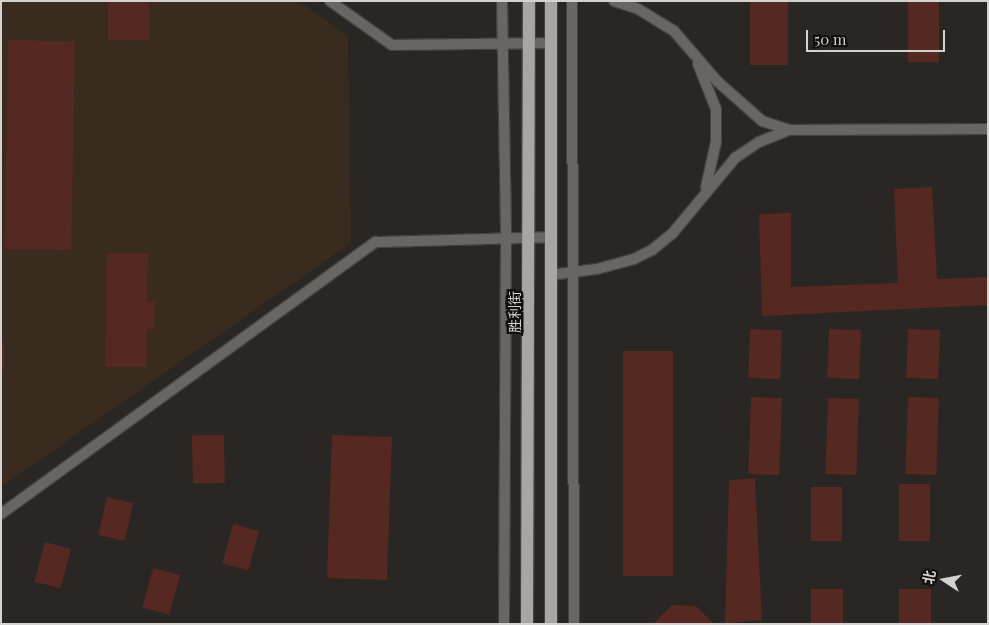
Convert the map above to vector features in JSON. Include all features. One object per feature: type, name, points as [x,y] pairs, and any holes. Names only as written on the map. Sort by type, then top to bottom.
[{"type":"main road","name":"胜利街","points":[[527,624],[530,237],[529,1]]},
{"type":"main road","points":[[551,1],[551,624]]},
{"type":"street","points":[[330,1],[392,45],[530,45],[552,43]]},
{"type":"street","points":[[502,1],[506,238],[504,624]]},
{"type":"street","points":[[572,1],[574,624]]},
{"type":"street","points":[[614,1],[638,9],[674,31],[741,105],[762,121],[789,130],[988,129]]},
{"type":"street","points":[[692,51],[716,109],[713,165],[704,195]]},
{"type":"street","points":[[551,275],[634,259],[652,250],[672,234],[736,158],[759,142],[789,130]]},
{"type":"street","points":[[1,514],[376,242],[552,237]]},
{"type":"shaded area","points":[[1,1],[299,1],[348,36],[351,243],[1,487]]},
{"type":"building","points":[[108,1],[149,1],[149,40],[108,40]]},
{"type":"building","points":[[750,1],[788,1],[788,65],[750,65]]},
{"type":"building","points":[[908,1],[939,1],[939,62],[908,62]]},
{"type":"building","points":[[8,40],[75,41],[71,250],[4,249]]},
{"type":"building","points":[[932,187],[937,279],[988,277],[988,305],[762,316],[759,214],[791,213],[791,287],[898,283],[894,189]]},
{"type":"building","points":[[107,253],[148,254],[147,302],[155,301],[154,329],[147,329],[146,367],[105,367]]},
{"type":"building","points":[[750,329],[782,330],[780,379],[748,378]]},
{"type":"building","points":[[829,329],[861,330],[859,379],[827,378]]},
{"type":"building","points":[[908,329],[940,330],[938,379],[906,378]]},
{"type":"building","points":[[1,343],[4,343],[4,370],[1,370]]},
{"type":"building","points":[[623,351],[673,351],[673,576],[623,576]]},
{"type":"building","points":[[751,397],[782,398],[779,475],[748,474]]},
{"type":"building","points":[[908,397],[939,398],[936,475],[905,474]]},
{"type":"building","points":[[828,398],[859,399],[856,475],[825,474]]},
{"type":"building","points":[[224,435],[225,483],[193,484],[192,436]]},
{"type":"building","points":[[332,435],[392,437],[387,580],[327,578]]},
{"type":"building","points":[[755,478],[762,620],[725,623],[729,480]]},
{"type":"building","points":[[899,484],[930,484],[930,541],[899,541]]},
{"type":"building","points":[[811,487],[842,487],[842,541],[811,541]]},
{"type":"building","points":[[107,497],[133,503],[125,541],[98,535]]},
{"type":"building","points":[[233,524],[259,531],[248,571],[222,564]]},
{"type":"building","points":[[45,542],[71,549],[60,589],[34,582]]},
{"type":"building","points":[[153,568],[180,575],[169,615],[142,608]]},
{"type":"building","points":[[811,589],[843,589],[843,624],[811,624]]},
{"type":"building","points":[[899,589],[931,589],[931,624],[899,624]]},
{"type":"building","points":[[672,605],[696,606],[714,624],[653,624]]}]
